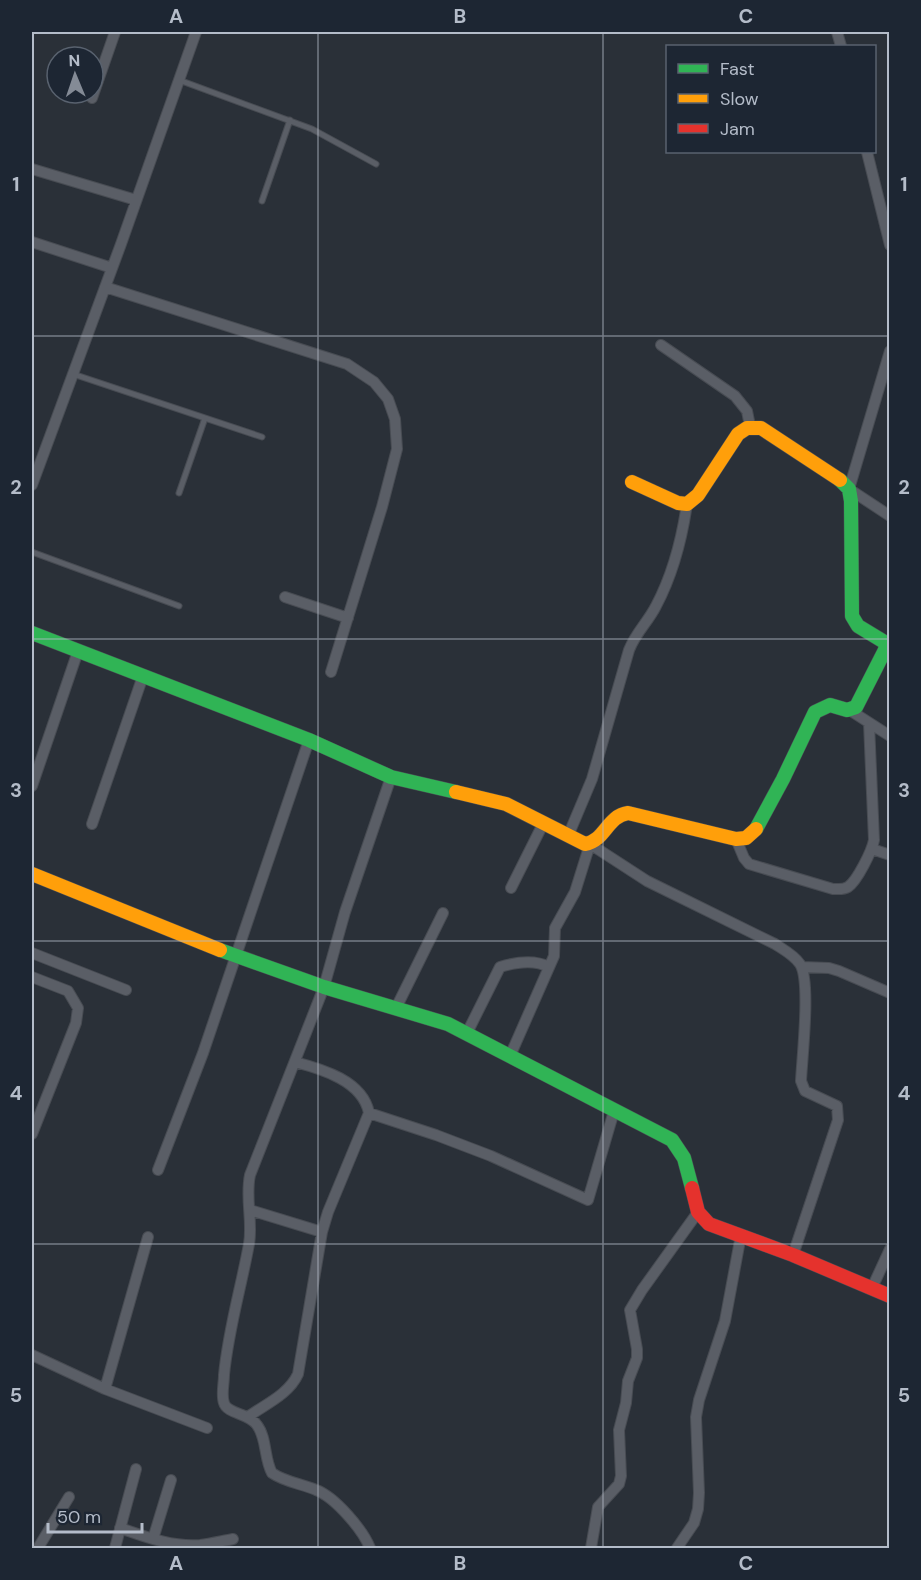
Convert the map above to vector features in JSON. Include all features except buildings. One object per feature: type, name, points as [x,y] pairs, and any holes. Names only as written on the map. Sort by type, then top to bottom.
[{"type":"street","points":[[105,62],[116,32]]},
{"type":"street","points":[[32,485],[112,268],[195,32]]},
{"type":"street","points":[[867,153],[890,245]]},
{"type":"street","points":[[32,169],[136,200]]},
{"type":"street","points":[[32,242],[112,268]]},
{"type":"street","points":[[105,287],[347,364],[374,381],[388,399],[395,418],[397,449],[382,507],[331,672]]},
{"type":"street","points":[[661,345],[735,396],[744,406],[750,426]]},
{"type":"street","points":[[851,711],[856,707],[888,640],[858,627],[852,616],[849,489],[890,351]]},
{"type":"street","points":[[568,836],[592,779],[628,650],[637,631],[654,610],[665,586],[684,527],[687,504],[698,495],[735,436],[742,429],[750,426],[761,428],[890,516]]},
{"type":"street","points":[[632,482],[678,503],[687,504]]},
{"type":"street","points":[[285,597],[348,618]]},
{"type":"street","points":[[32,633],[309,740],[391,777],[506,804],[585,844],[597,841],[620,813],[736,839],[747,838],[756,829],[783,779],[815,712],[830,705],[851,711],[890,736]]},
{"type":"street","points":[[32,786],[78,651]]},
{"type":"street","points":[[92,824],[143,676]]},
{"type":"street","points":[[736,839],[749,864],[833,889],[844,889],[850,886],[872,849],[874,840],[869,723]]},
{"type":"street","points":[[158,1170],[203,1053],[309,740]]},
{"type":"street","points":[[370,1548],[360,1531],[331,1498],[272,1473],[259,1428],[249,1416],[226,1407],[223,1395],[227,1350],[252,1220],[247,1186],[324,987],[345,912],[391,777]]},
{"type":"street","points":[[511,888],[544,822]]},
{"type":"street","points":[[510,1056],[554,956],[555,928],[575,892],[591,844]]},
{"type":"street","points":[[591,844],[647,881],[775,944],[795,957],[802,967],[805,985],[801,1081],[806,1091],[837,1106],[838,1120],[793,1255]]},
{"type":"street","points":[[872,849],[890,855]]},
{"type":"street","points":[[32,874],[235,956],[324,987],[448,1024],[467,1033],[672,1140],[684,1158],[698,1212],[709,1224],[793,1255],[890,1296]]},
{"type":"street","points":[[396,1008],[443,913]]},
{"type":"street","points":[[32,953],[126,990]]},
{"type":"street","points":[[467,1033],[500,967],[524,962],[541,963],[549,967]]},
{"type":"street","points":[[802,967],[839,971],[890,993]]},
{"type":"street","points":[[32,977],[68,991],[78,1008],[76,1023],[32,1134]]},
{"type":"street","points":[[249,1416],[286,1391],[298,1374],[322,1232],[369,1113],[362,1096],[339,1079],[323,1069],[295,1062]]},
{"type":"street","points":[[369,1113],[469,1147],[588,1200],[614,1111]]},
{"type":"street","points":[[250,1210],[322,1232]]},
{"type":"street","points":[[591,1548],[598,1507],[619,1484],[621,1476],[619,1430],[626,1403],[628,1381],[637,1358],[630,1310],[698,1212]]},
{"type":"street","points":[[677,1548],[694,1523],[698,1509],[696,1417],[699,1400],[725,1321],[741,1235]]},
{"type":"street","points":[[105,1389],[148,1237]]},
{"type":"street","points":[[872,1288],[890,1249]]},
{"type":"street","points":[[32,1355],[105,1389],[207,1428]]},
{"type":"street","points":[[115,1548],[136,1469]]},
{"type":"street","points":[[153,1539],[171,1480]]},
{"type":"street","points":[[38,1548],[69,1497]]},
{"type":"street","points":[[120,1528],[153,1539],[179,1544],[200,1545],[233,1539]]},
{"type":"lane","points":[[179,80],[312,129],[376,164]]},
{"type":"lane","points":[[262,201],[290,120]]},
{"type":"lane","points":[[73,374],[262,437]]},
{"type":"lane","points":[[179,493],[205,418]]},
{"type":"lane","points":[[32,552],[179,606]]},
{"type":"traffic: fast","points":[[756,829],[815,712],[830,705],[847,710],[856,707],[885,650],[886,643],[858,626],[852,616],[851,501],[849,489],[840,480]]},
{"type":"traffic: fast","points":[[32,633],[309,740],[391,777],[456,792]]},
{"type":"traffic: fast","points":[[220,950],[324,987],[448,1024],[672,1140],[684,1158],[692,1188]]},
{"type":"traffic: slow","points":[[632,482],[678,503],[687,504],[698,495],[738,434],[747,428],[761,428],[840,480]]},
{"type":"traffic: slow","points":[[456,792],[506,804],[585,844],[597,838],[615,819],[628,813],[736,839],[746,838],[756,829]]},
{"type":"traffic: slow","points":[[32,874],[220,950]]},
{"type":"traffic: jam","points":[[692,1188],[698,1212],[709,1224],[793,1255],[890,1296]]}]
